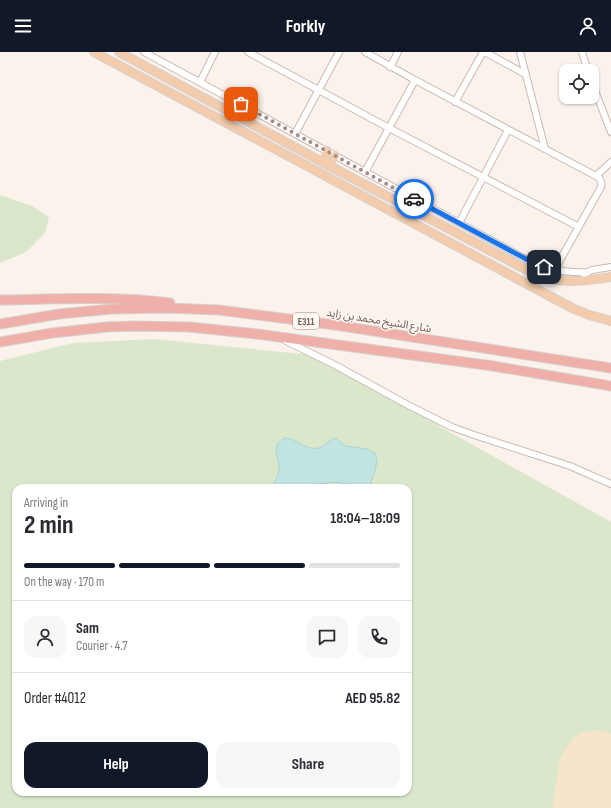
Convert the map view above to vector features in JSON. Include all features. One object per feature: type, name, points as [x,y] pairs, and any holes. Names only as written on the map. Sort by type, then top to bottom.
[{"type":"highway","points":[[0,300],[128,299],[165,302],[219,310]]},
{"type":"highway","name":"شارع الشيخ محمد بن زايد","points":[[0,324],[59,314],[112,309],[166,308],[219,310],[335,325],[611,368]]},
{"type":"highway","name":"E311","points":[[0,342],[66,331],[107,327],[134,326],[196,328],[237,331],[493,366],[611,386]]},
{"type":"main road","points":[[94,52],[572,308],[589,315],[611,321]]},
{"type":"main road","points":[[119,52],[534,274],[551,279],[577,282],[611,277]]},
{"type":"main road","points":[[326,164],[327,151]]},
{"type":"main road","points":[[326,164],[335,156]]},
{"type":"street","points":[[144,52],[533,263],[554,271],[587,272],[611,268]]},
{"type":"street","points":[[200,82],[215,52]]},
{"type":"street","points":[[248,52],[389,128],[579,227]]},
{"type":"street","points":[[295,134],[339,52]]},
{"type":"street","points":[[365,52],[390,67],[601,180],[601,187],[554,271]]},
{"type":"street","points":[[390,67],[398,52]]},
{"type":"street","points":[[455,102],[484,52],[525,74]]},
{"type":"street","points":[[520,52],[545,149]]},
{"type":"street","points":[[582,52],[586,64]]},
{"type":"street","points":[[365,172],[415,80]]},
{"type":"street","points":[[599,101],[611,132]]},
{"type":"street","points":[[459,223],[508,130]]},
{"type":"street","points":[[596,176],[611,162]]},
{"type":"street","points":[[577,282],[581,276],[587,272]]},
{"type":"street","points":[[277,337],[335,364],[408,405],[452,427],[570,466],[611,484]]},
{"type":"green space","points":[[0,195],[32,206],[49,217],[45,233],[26,252],[0,263]]},
{"type":"green space","points":[[154,339],[312,355],[611,522],[611,808],[0,808],[0,361],[73,343]]},
{"type":"sand","points":[[594,730],[611,734],[611,808],[552,808],[560,759],[568,745],[579,733]]},
{"type":"water","points":[[285,438],[294,440],[310,448],[319,448],[335,438],[346,446],[367,449],[375,453],[377,461],[370,484],[344,484],[333,482],[320,484],[273,484],[279,470],[276,448],[280,441]]},
{"type":"way so far","points":[[241,104],[414,199]]},
{"type":"route","points":[[414,199],[528,260],[544,267]]}]
